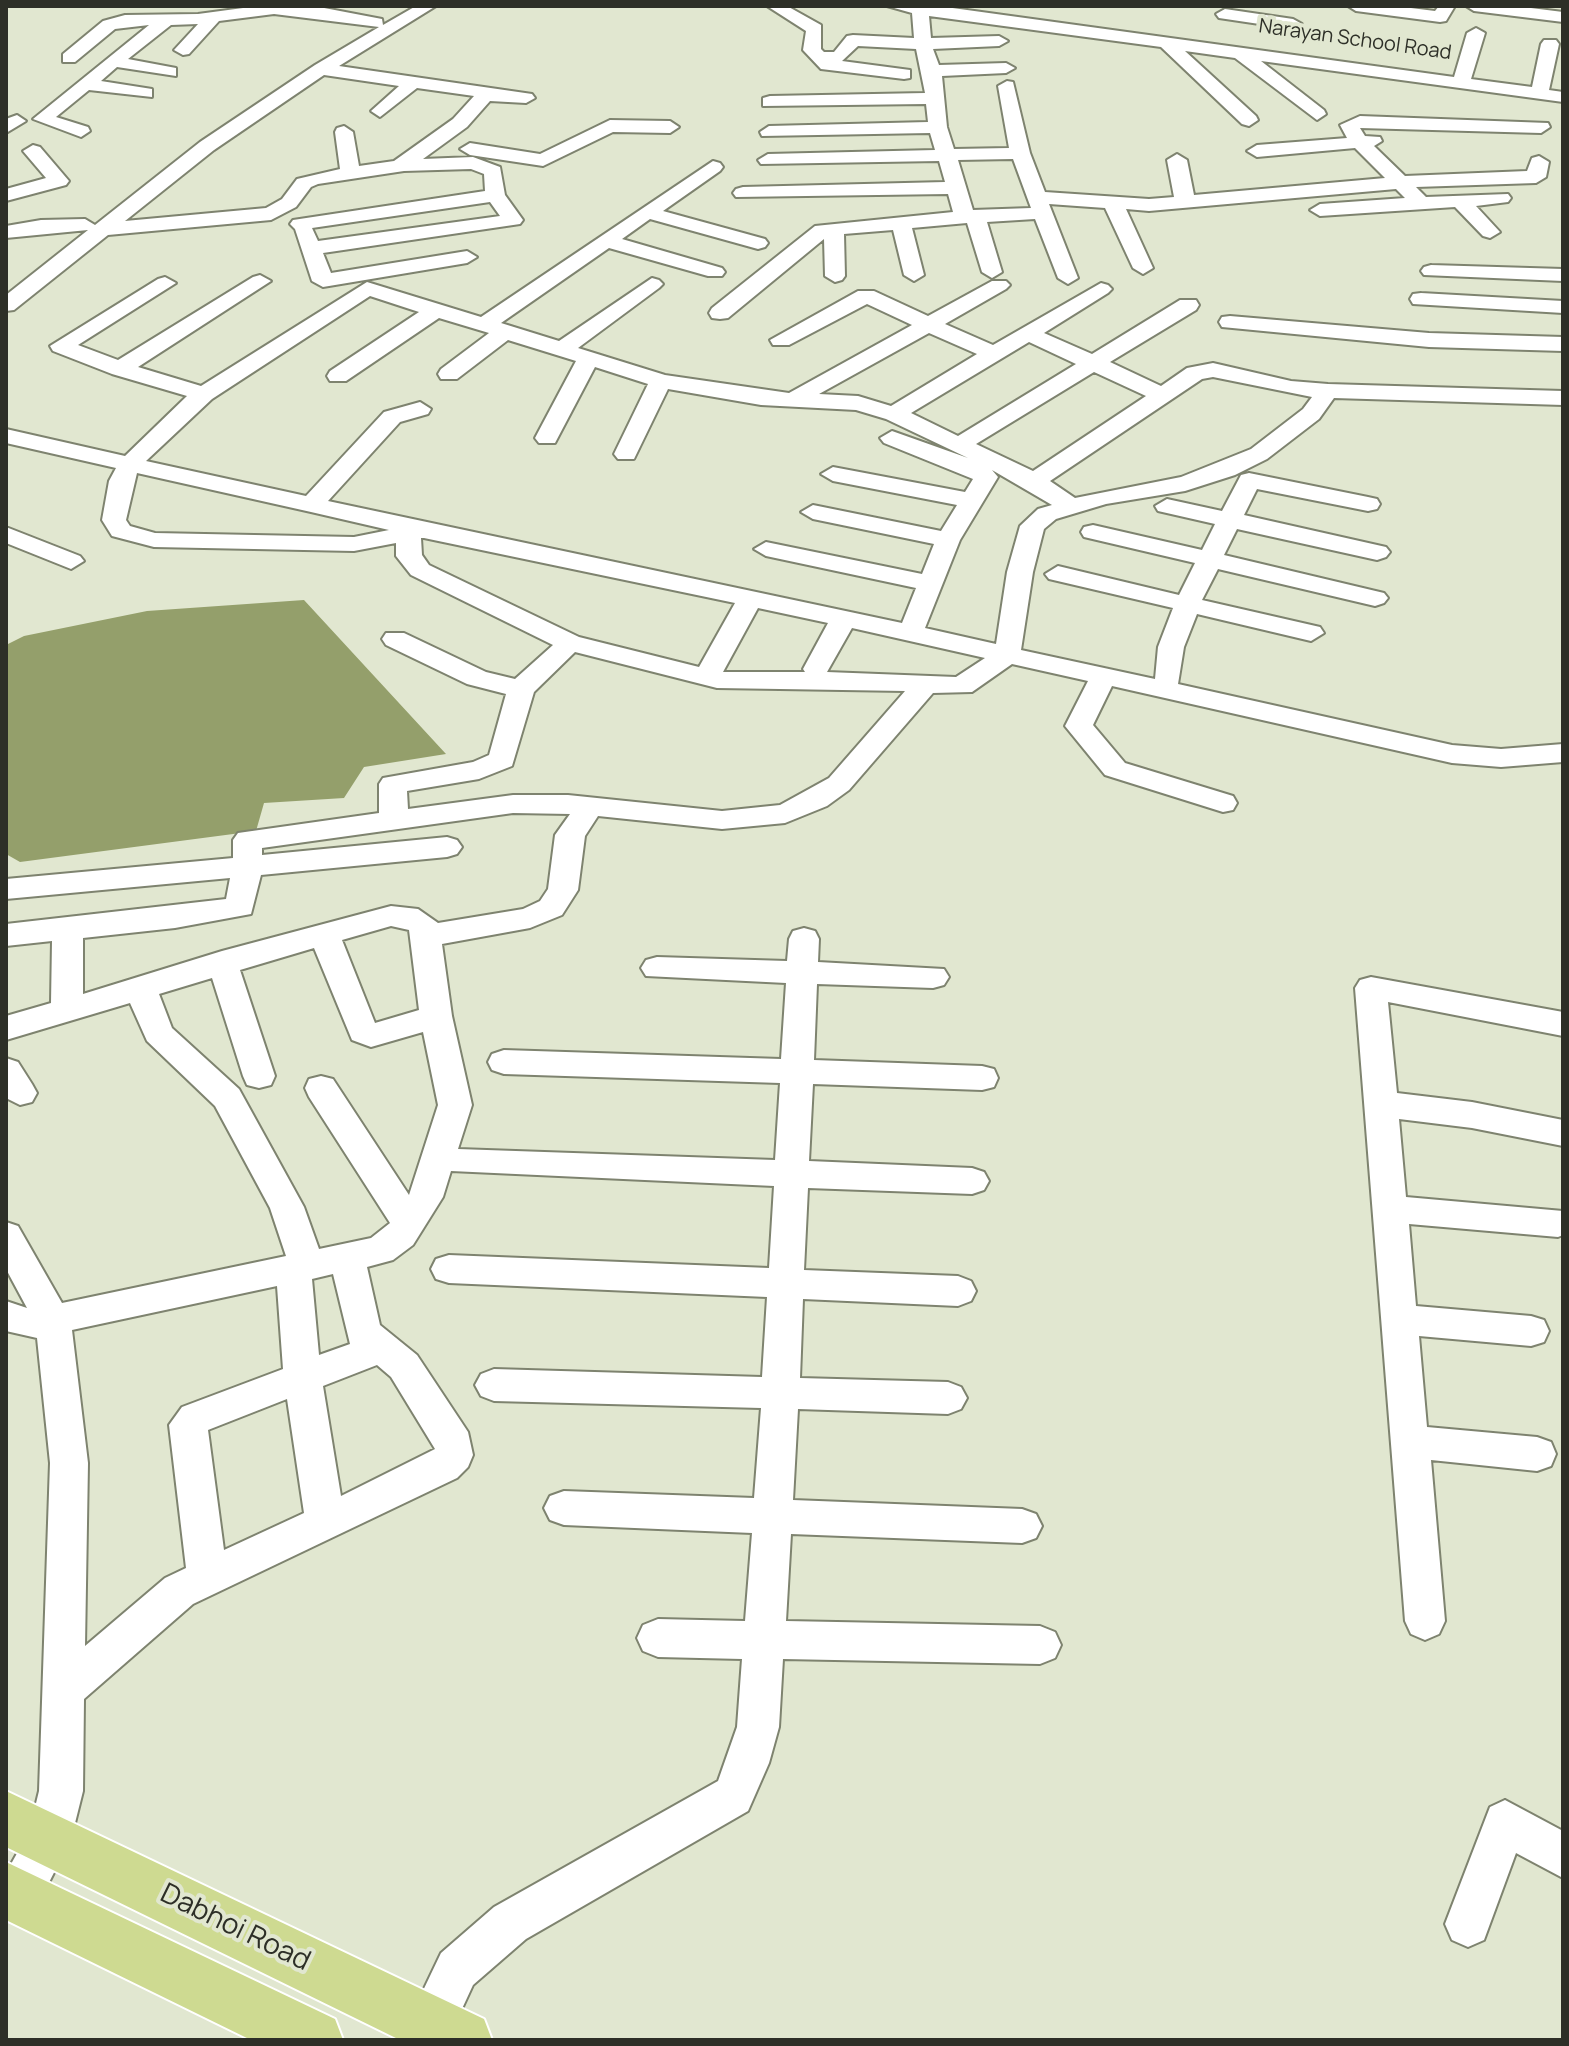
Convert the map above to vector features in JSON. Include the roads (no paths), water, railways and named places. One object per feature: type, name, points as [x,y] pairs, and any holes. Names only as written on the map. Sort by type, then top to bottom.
[{"type":"main road","name":"Dabhoi Road","points":[[28,1829],[447,2031]]},
{"type":"main road","points":[[12,1893],[314,2040]]},
{"type":"street","points":[[6,305],[190,143],[263,93],[406,6]]},
{"type":"street","points":[[6,287],[321,69],[428,6]]},
{"type":"street","points":[[775,6],[815,29],[812,50],[818,58],[836,68],[904,74]]},
{"type":"street","points":[[895,6],[999,12]]},
{"type":"street","name":"Narayan School Road","points":[[952,6],[1553,92]]},
{"type":"street","points":[[1356,6],[1440,17],[1444,16],[1447,6]]},
{"type":"street","points":[[1474,6],[1563,17]]},
{"type":"street","points":[[790,401],[929,324],[996,278],[956,188],[938,127],[932,71],[923,44],[925,8]]},
{"type":"street","points":[[720,313],[822,230],[834,228],[970,217],[1040,205],[1149,205],[1400,183],[1536,177],[1553,92],[1546,36],[1501,23],[1502,8]]},
{"type":"street","points":[[69,58],[115,21],[295,10],[376,23]]},
{"type":"street","points":[[1210,43],[1227,10],[1293,24]]},
{"type":"street","points":[[1025,15],[1167,44],[1553,92]]},
{"type":"street","points":[[183,50],[214,17]]},
{"type":"street","points":[[81,131],[43,121],[63,101],[90,85],[167,19]]},
{"type":"street","points":[[1463,77],[1476,33]]},
{"type":"street","points":[[818,58],[839,57],[853,40],[923,44],[999,41]]},
{"type":"street","points":[[1167,44],[1249,120]]},
{"type":"street","points":[[1241,54],[1317,114]]},
{"type":"street","points":[[117,62],[170,72]]},
{"type":"street","points":[[321,69],[526,98]]},
{"type":"street","points":[[932,71],[1006,77],[1020,153],[1068,278]]},
{"type":"street","points":[[380,111],[415,81]]},
{"type":"street","points":[[1219,92],[1279,84]]},
{"type":"street","points":[[90,85],[146,93]]},
{"type":"street","points":[[402,164],[460,123],[489,93]]},
{"type":"street","points":[[770,102],[936,98]]},
{"type":"street","points":[[63,101],[91,106]]},
{"type":"street","points":[[435,141],[510,158],[543,160],[610,126],[670,127]]},
{"type":"street","points":[[769,132],[938,127]]},
{"type":"street","points":[[344,132],[350,173]]},
{"type":"street","points":[[402,164],[404,139]]},
{"type":"street","points":[[1358,141],[1421,203]]},
{"type":"street","points":[[1501,198],[1318,210],[1252,147],[1358,141],[1540,149],[1563,164]]},
{"type":"street","points":[[1437,159],[1540,149]]},
{"type":"street","points":[[6,195],[59,181],[33,151]]},
{"type":"street","points":[[768,160],[1020,153]]},
{"type":"street","points":[[1177,160],[1185,200]]},
{"type":"street","points":[[1350,163],[1379,161]]},
{"type":"street","points":[[290,201],[304,183],[402,164],[456,162],[493,171],[495,195],[513,220],[312,248]]},
{"type":"street","points":[[6,232],[41,226],[93,227],[258,217],[290,201],[482,167]]},
{"type":"street","points":[[449,374],[494,329],[606,241],[713,167]]},
{"type":"street","points":[[743,193],[956,188]]},
{"type":"street","points":[[300,224],[495,195]]},
{"type":"street","points":[[290,201],[312,248],[323,281],[467,257]]},
{"type":"street","points":[[1460,201],[1490,232]]},
{"type":"street","points":[[1113,203],[1143,268]]},
{"type":"street","points":[[646,212],[758,243]]},
{"type":"street","points":[[901,223],[914,275]]},
{"type":"street","points":[[834,228],[835,276]]},
{"type":"street","points":[[606,241],[715,272]]},
{"type":"street","points":[[1431,271],[1563,275]]},
{"type":"street","points":[[120,369],[260,281]]},
{"type":"street","points":[[165,283],[61,346],[120,369],[204,394]]},
{"type":"street","points":[[561,350],[652,284]]},
{"type":"street","points":[[416,532],[354,544],[137,538],[121,531],[114,520],[121,481],[132,461],[204,394],[367,288],[661,381],[790,401],[858,403],[893,426],[977,470],[986,477],[948,540],[915,623]]},
{"type":"street","points":[[893,426],[994,354],[1101,289]]},
{"type":"street","points":[[781,340],[866,296],[994,354]]},
{"type":"street","points":[[1421,299],[1563,307]]},
{"type":"street","points":[[959,445],[1188,305]]},
{"type":"street","points":[[338,376],[436,310]]},
{"type":"street","points":[[1230,322],[1429,340],[1563,344]]},
{"type":"street","points":[[1029,334],[1161,394]]},
{"type":"street","points":[[1214,351],[1223,361],[1247,371],[1328,391]]},
{"type":"street","points":[[547,438],[589,358]]},
{"type":"street","points":[[1034,481],[1187,376],[1213,370],[1291,388],[1328,391],[1563,398]]},
{"type":"street","points":[[626,454],[661,381]]},
{"type":"street","points":[[416,532],[409,556],[420,570],[570,643],[707,677],[770,683],[850,680],[962,686],[1009,650],[1020,572],[1032,526],[1047,514],[1069,505],[1185,484],[1227,470],[1259,454],[1311,414],[1328,391]]},
{"type":"street","points":[[315,501],[392,417],[420,409]]},
{"type":"street","points":[[6,426],[132,461]]},
{"type":"street","points":[[893,426],[959,445],[1034,481],[1069,505]]},
{"type":"street","points":[[6,436],[915,623],[1104,676],[1452,754],[1501,758],[1563,753]]},
{"type":"street","points":[[833,474],[970,500]]},
{"type":"street","points":[[1168,680],[1171,647],[1187,605],[1207,559],[1249,480],[1368,504]]},
{"type":"street","points":[[315,501],[416,532],[1168,680],[1451,743],[1492,746],[1563,739]]},
{"type":"street","points":[[1167,506],[1377,552]]},
{"type":"street","points":[[813,512],[948,540]]},
{"type":"street","points":[[1093,532],[1375,598]]},
{"type":"street","points":[[6,534],[71,561]]},
{"type":"street","points":[[766,549],[931,583]]},
{"type":"street","points":[[1058,574],[1311,633]]},
{"type":"street","points":[[707,677],[751,598]]},
{"type":"street","points":[[816,669],[844,618]]},
{"type":"street","points":[[395,639],[477,678],[521,689]]},
{"type":"street","points":[[394,818],[393,784],[479,770],[502,760],[521,689],[570,643]]},
{"type":"street","points":[[1104,676],[1079,726],[1115,769],[1223,803]]},
{"type":"street","points":[[6,935],[175,918],[240,907],[248,840],[513,804],[590,806],[722,820],[785,814],[839,784],[924,686]]},
{"type":"street","points":[[426,936],[530,918],[551,908],[563,890],[570,835],[590,806]]},
{"type":"street","points":[[6,889],[447,847]]},
{"type":"street","points":[[6,1028],[222,962],[391,916],[407,916],[424,925],[436,1016],[455,1105],[426,1197],[401,1235],[380,1250],[31,1324],[6,1316]]},
{"type":"street","points":[[67,1008],[68,929]]},
{"type":"street","points":[[324,934],[363,1032],[371,1035],[383,1033],[436,1016]]},
{"type":"street","points":[[657,968],[803,955],[933,977]]},
{"type":"street","points":[[447,2031],[457,1969],[510,1923],[733,1796],[748,1763],[758,1727],[799,1071],[803,955]]},
{"type":"street","points":[[222,962],[259,1076]]},
{"type":"street","points":[[140,987],[158,1033],[217,1085],[227,1098],[287,1207],[300,1267],[303,1380],[325,1520]]},
{"type":"street","points":[[1425,1621],[1371,988],[1563,1024]]},
{"type":"street","points":[[504,1062],[982,1078]]},
{"type":"street","points":[[321,1088],[409,1223]]},
{"type":"street","points":[[1381,1104],[1472,1115],[1563,1133]]},
{"type":"street","points":[[461,1161],[972,1181]]},
{"type":"street","points":[[1390,1209],[1558,1223]]},
{"type":"street","points":[[6,1236],[52,1319],[61,1367],[69,1463],[61,1791],[28,1829],[12,1893]]},
{"type":"street","points":[[64,1690],[150,1613],[207,1576],[443,1466],[454,1455],[454,1444],[404,1366],[363,1333],[347,1257]]},
{"type":"street","points":[[449,1269],[958,1291]]},
{"type":"street","points":[[1399,1319],[1531,1331]]},
{"type":"street","points":[[207,1576],[188,1425],[195,1418],[303,1380],[381,1348]]},
{"type":"street","points":[[494,1385],[948,1398]]},
{"type":"street","points":[[1410,1442],[1537,1454]]},
{"type":"street","points":[[564,1508],[1022,1526]]},
{"type":"street","points":[[658,1638],[1040,1645]]},
{"type":"street","points":[[1468,1924],[1505,1822],[1563,1856]]}]
